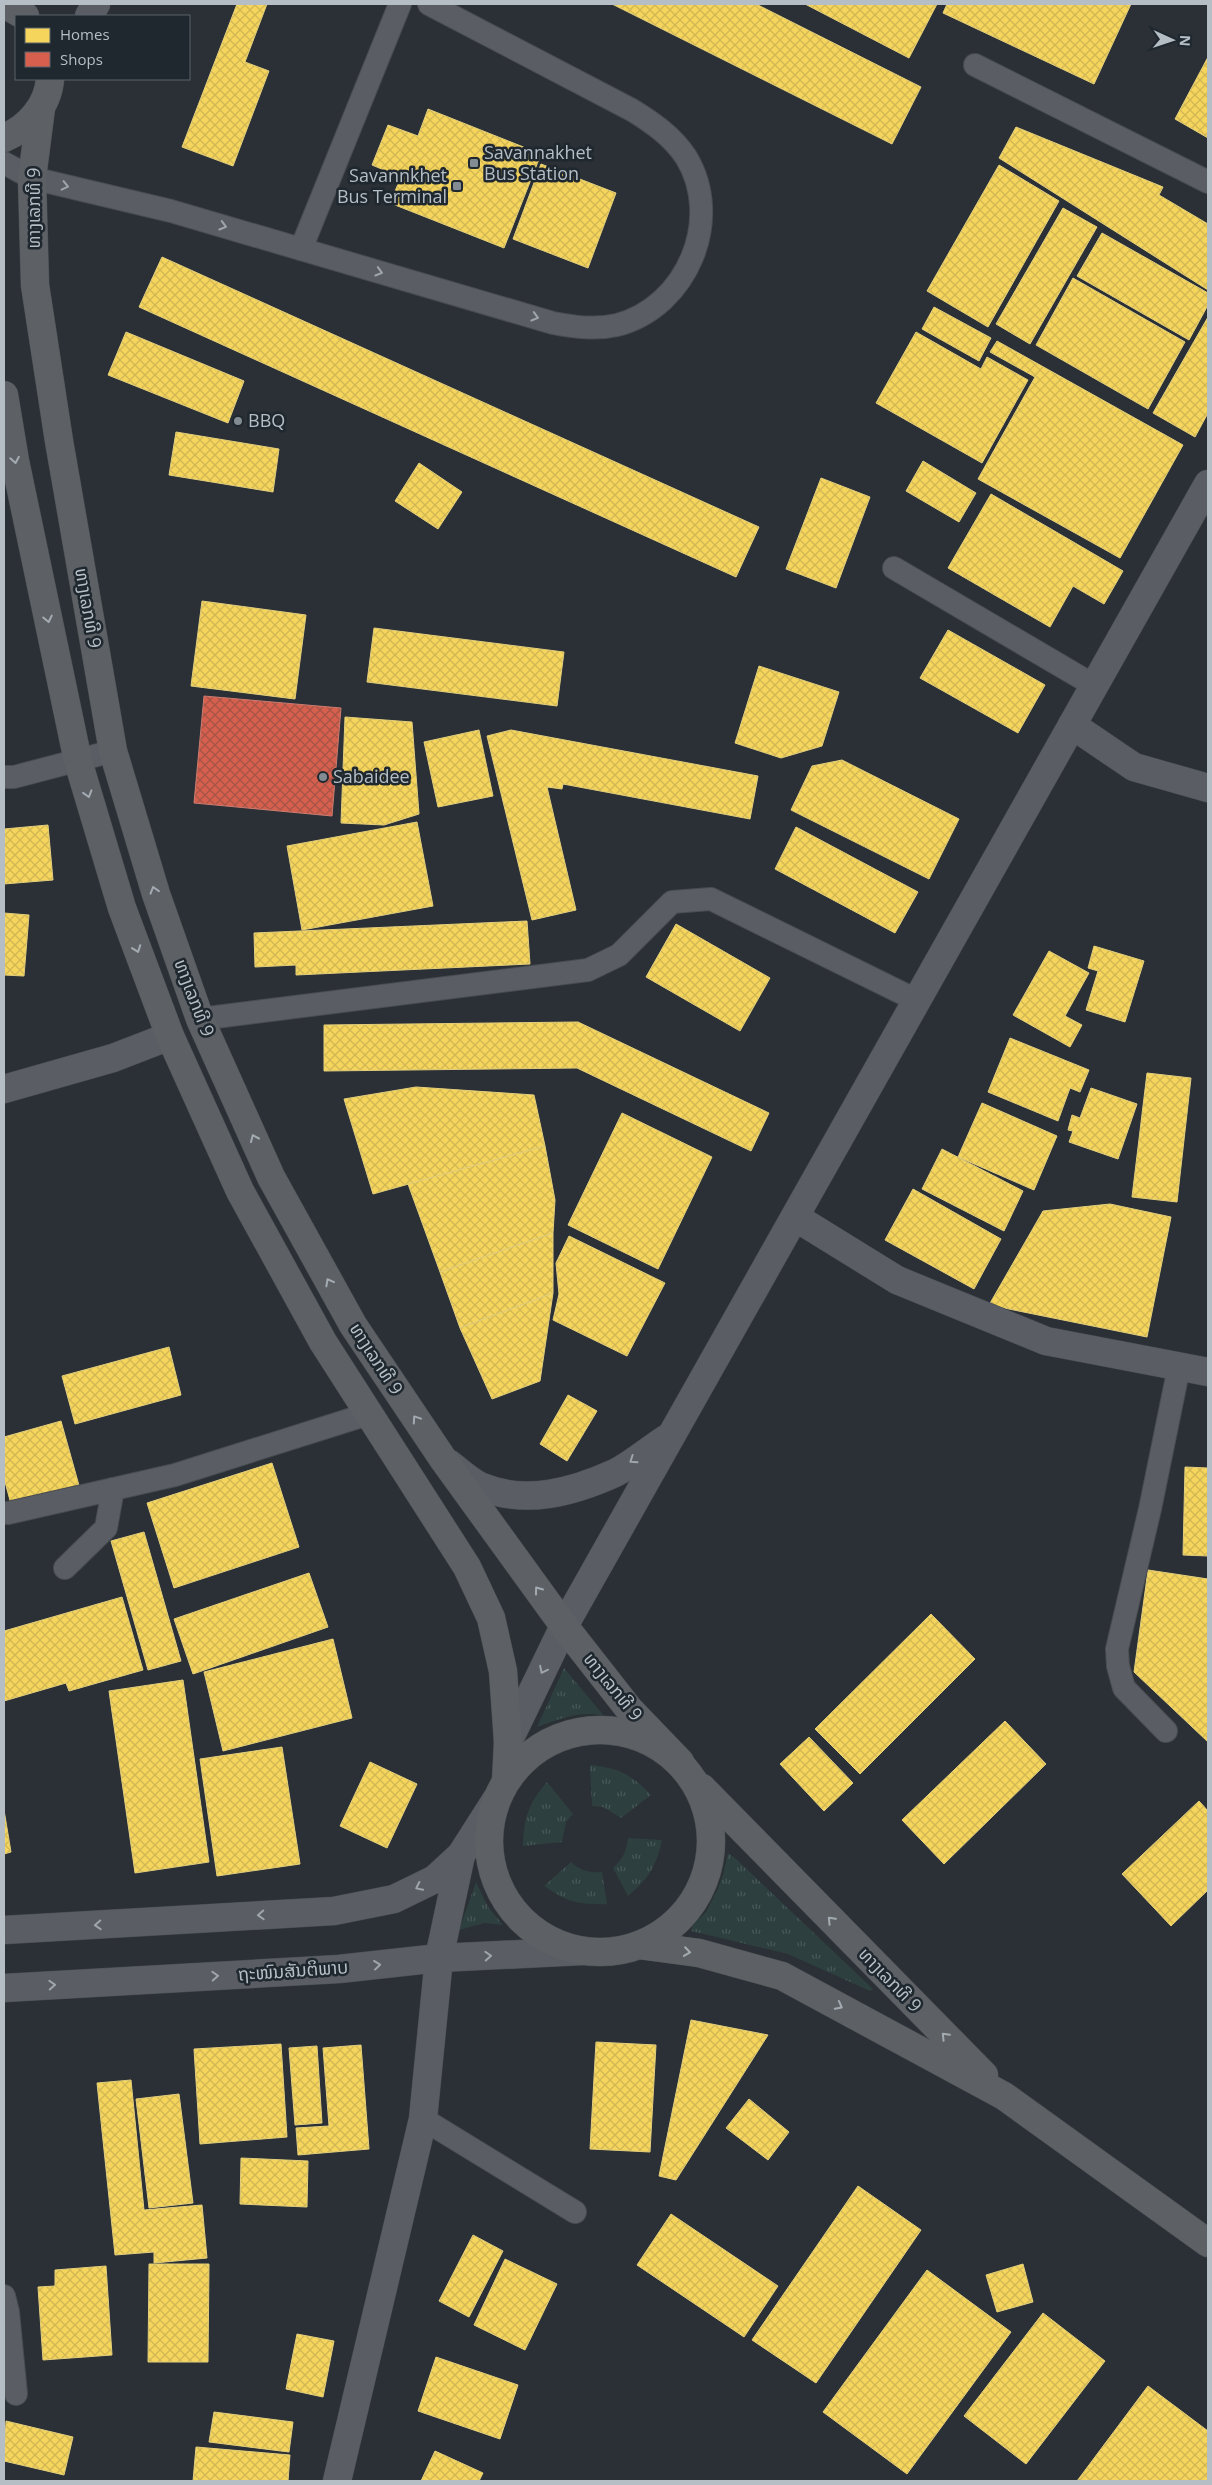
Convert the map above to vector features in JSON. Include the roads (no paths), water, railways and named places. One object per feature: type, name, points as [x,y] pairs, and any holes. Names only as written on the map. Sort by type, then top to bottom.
[{"type":"main road","points":[[4,138],[26,126],[48,88]]},
{"type":"main road","name":"ທາງເລກທີ 9","points":[[48,88],[32,178],[35,285],[59,441],[113,751],[156,894],[200,1019],[271,1177],[353,1325],[443,1459],[564,1626],[629,1709],[686,1770],[1004,2096]]},
{"type":"main road","name":"ທາງເລກທີ 9","points":[[4,394],[14,461],[78,761],[122,908],[170,1036],[240,1191],[323,1342],[467,1567],[491,1618],[503,1671],[508,1742],[501,1791],[491,1819],[490,1859],[495,1879],[504,1897],[516,1914],[547,1939],[583,1951],[601,1952],[639,1945],[657,1937],[673,1925],[698,1894],[706,1875],[710,1855],[708,1815],[686,1770],[647,1739],[608,1729],[588,1729],[568,1733],[533,1751],[501,1791]]},
{"type":"main road","points":[[323,1342],[353,1325]]},
{"type":"main road","name":"ທາງເລກທີ 9","points":[[639,1945],[699,1953],[782,1976],[1004,2096],[1208,2243]]},
{"type":"street","points":[[90,15],[96,4]]},
{"type":"street","points":[[508,1742],[564,1626],[1208,484]]},
{"type":"street","points":[[1072,725],[1134,767],[1208,788]]},
{"type":"street","points":[[4,1089],[113,1058],[170,1036]]},
{"type":"street","points":[[796,1217],[897,1280],[1046,1341],[1208,1372]]},
{"type":"street","points":[[443,1459],[481,1486],[513,1496],[539,1496],[574,1488],[616,1472],[674,1433]]},
{"type":"street","points":[[4,1930],[334,1911],[394,1899],[435,1879],[461,1855],[501,1791]]},
{"type":"street","points":[[337,2481],[423,2119],[439,1958],[461,1855]]},
{"type":"street","name":"ຖະໜົນສັນຕິພາບ","points":[[4,1988],[339,1969],[439,1958],[583,1951]]},
{"type":"lane","points":[[301,249],[400,4]]},
{"type":"lane","points":[[4,163],[32,178],[171,211],[553,323],[585,329],[617,325],[647,312],[672,291],[691,264],[701,228],[699,192],[686,158],[663,130],[632,110],[430,4]]},
{"type":"lane","points":[[975,65],[1208,182]]},
{"type":"lane","points":[[894,568],[1095,686]]},
{"type":"lane","points":[[4,777],[14,778],[113,751]]},
{"type":"lane","points":[[200,1019],[588,970],[619,955],[672,902],[711,899],[918,1001]]},
{"type":"lane","points":[[1166,1730],[1124,1688],[1118,1666],[1117,1649],[1150,1509],[1179,1367]]},
{"type":"lane","points":[[8,1513],[175,1475],[368,1414]]},
{"type":"lane","points":[[65,1568],[106,1528],[113,1489]]},
{"type":"lane","points":[[423,2119],[575,2212]]},
{"type":"lane","points":[[4,2296],[8,2312],[16,2394]]},
{"type":"place","name":"Savannakhet Bus Station","points":[[474,163]]},
{"type":"place","name":"Savannkhet Bus Terminal","points":[[457,186]]},
{"type":"place","name":"BBQ","points":[[238,421]]},
{"type":"place","name":"Sabaidee","points":[[323,777]]}]
